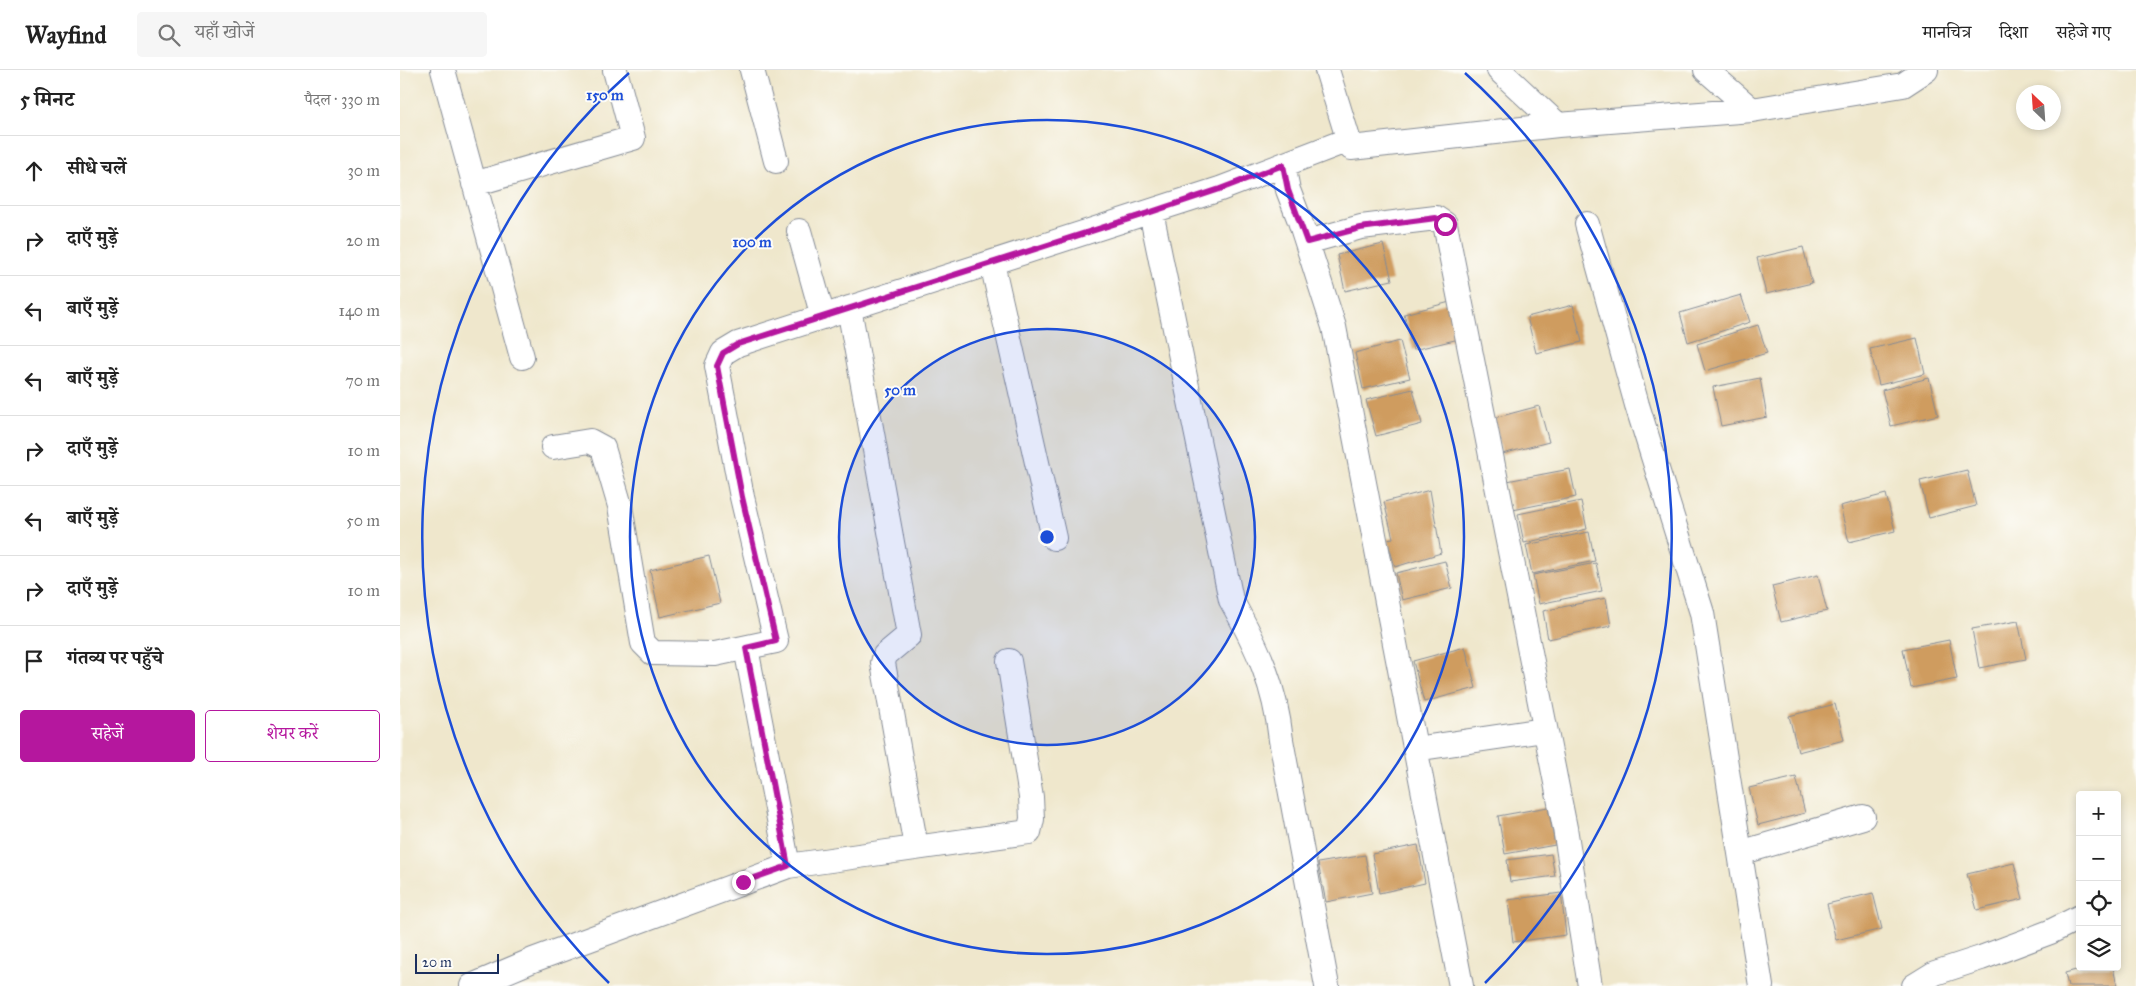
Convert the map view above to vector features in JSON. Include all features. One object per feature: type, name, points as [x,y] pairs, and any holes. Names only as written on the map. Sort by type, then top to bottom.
[{"type":"street","points":[[443,70],[522,356]]},
{"type":"street","points":[[474,184],[633,138],[615,70]]},
{"type":"street","points":[[752,70],[776,161]]},
{"type":"street","points":[[1326,70],[1351,148],[1558,125],[1752,110],[1926,70]]},
{"type":"street","points":[[1499,70],[1558,125]]},
{"type":"street","points":[[1706,70],[1752,110]]},
{"type":"street","points":[[553,447],[590,441],[603,448],[620,506],[643,644],[653,653],[715,654],[776,641],[742,497],[717,366],[723,353],[738,344],[1220,189],[1348,140]]},
{"type":"street","points":[[1283,165],[1288,190],[1334,327],[1461,986]]},
{"type":"street","points":[[1151,212],[1231,600],[1268,674],[1278,715],[1281,740],[1328,986]]},
{"type":"street","points":[[1307,242],[1360,228],[1436,218],[1445,224],[1544,730],[1565,828],[1590,986]]},
{"type":"street","points":[[1587,224],[1637,405],[1702,613],[1761,986]]},
{"type":"street","points":[[799,231],[823,317]]},
{"type":"street","points":[[992,263],[1054,538]]},
{"type":"street","points":[[849,308],[909,635],[885,655],[883,663],[916,847]]},
{"type":"street","points":[[746,648],[788,866]]},
{"type":"street","points":[[472,986],[533,960],[788,866],[1029,832],[1032,819],[1031,797],[1010,661]]},
{"type":"street","points":[[1415,749],[1544,730]]},
{"type":"street","points":[[1740,853],[1863,817]]},
{"type":"street","points":[[1914,986],[1935,972],[1981,958],[2041,935],[2076,919]]},
{"type":"building","points":[[1383,244],[1392,280],[1345,291],[1337,255]]},
{"type":"building","points":[[1803,247],[1812,283],[1766,294],[1757,258]]},
{"type":"building","points":[[1741,295],[1750,322],[1688,342],[1680,313]]},
{"type":"building","points":[[1450,302],[1459,339],[1413,350],[1404,314]]},
{"type":"building","points":[[1573,305],[1582,342],[1536,353],[1527,317]]},
{"type":"building","points":[[1758,325],[1767,353],[1705,371],[1697,344]]},
{"type":"building","points":[[1917,338],[1925,374],[1879,385],[1870,349]]},
{"type":"building","points":[[1400,341],[1410,378],[1363,389],[1355,353]]},
{"type":"building","points":[[1760,378],[1767,417],[1721,426],[1713,387]]},
{"type":"building","points":[[1929,378],[1938,415],[1891,426],[1882,390]]},
{"type":"building","points":[[1413,389],[1422,424],[1376,436],[1366,400]]},
{"type":"building","points":[[1539,406],[1549,442],[1502,454],[1494,418]]},
{"type":"building","points":[[1570,469],[1576,497],[1513,510],[1507,481]]},
{"type":"building","points":[[1967,470],[1976,506],[1929,518],[1920,481]]},
{"type":"building","points":[[1430,490],[1441,553],[1395,567],[1387,539],[1393,538],[1384,502]]},
{"type":"building","points":[[1886,494],[1895,531],[1849,542],[1840,506]]},
{"type":"building","points":[[1581,501],[1587,529],[1524,543],[1518,514]]},
{"type":"building","points":[[1589,532],[1595,561],[1532,574],[1526,545]]},
{"type":"building","points":[[709,556],[720,603],[660,617],[650,570]]},
{"type":"building","points":[[1445,561],[1452,588],[1402,600],[1396,573]]},
{"type":"building","points":[[1596,563],[1602,591],[1539,604],[1533,575]]},
{"type":"building","points":[[1818,575],[1827,611],[1781,622],[1772,586]]},
{"type":"building","points":[[1606,598],[1611,626],[1548,639],[1543,611]]},
{"type":"building","points":[[2018,621],[2026,659],[1979,668],[1972,629]]},
{"type":"building","points":[[1949,640],[1957,679],[1911,688],[1903,649]]},
{"type":"building","points":[[1465,647],[1476,688],[1424,702],[1413,661]]},
{"type":"building","points":[[1835,704],[1844,740],[1798,752],[1789,716]]},
{"type":"building","points":[[1796,777],[1805,813],[1758,825],[1749,788]]},
{"type":"building","points":[[1548,807],[1555,845],[1505,854],[1498,816]]},
{"type":"building","points":[[1418,845],[1425,883],[1379,893],[1372,854]]},
{"type":"building","points":[[1551,854],[1555,876],[1510,882],[1507,860]]},
{"type":"building","points":[[1365,855],[1372,893],[1326,902],[1318,863]]},
{"type":"building","points":[[2014,863],[2023,899],[1977,910],[1967,874]]},
{"type":"building","points":[[1561,893],[1566,935],[1513,942],[1508,900]]},
{"type":"building","points":[[1873,893],[1882,929],[1836,940],[1827,904]]},
{"type":"building","points":[[2076,970],[2114,971],[2117,986],[2068,986],[2065,973]]},
{"type":"route","points":[[743,882],[788,866],[746,648],[776,641],[742,497],[717,366],[723,353],[738,344],[1151,212],[1283,165],[1288,190],[1307,242],[1360,228],[1436,218],[1445,224]]}]
